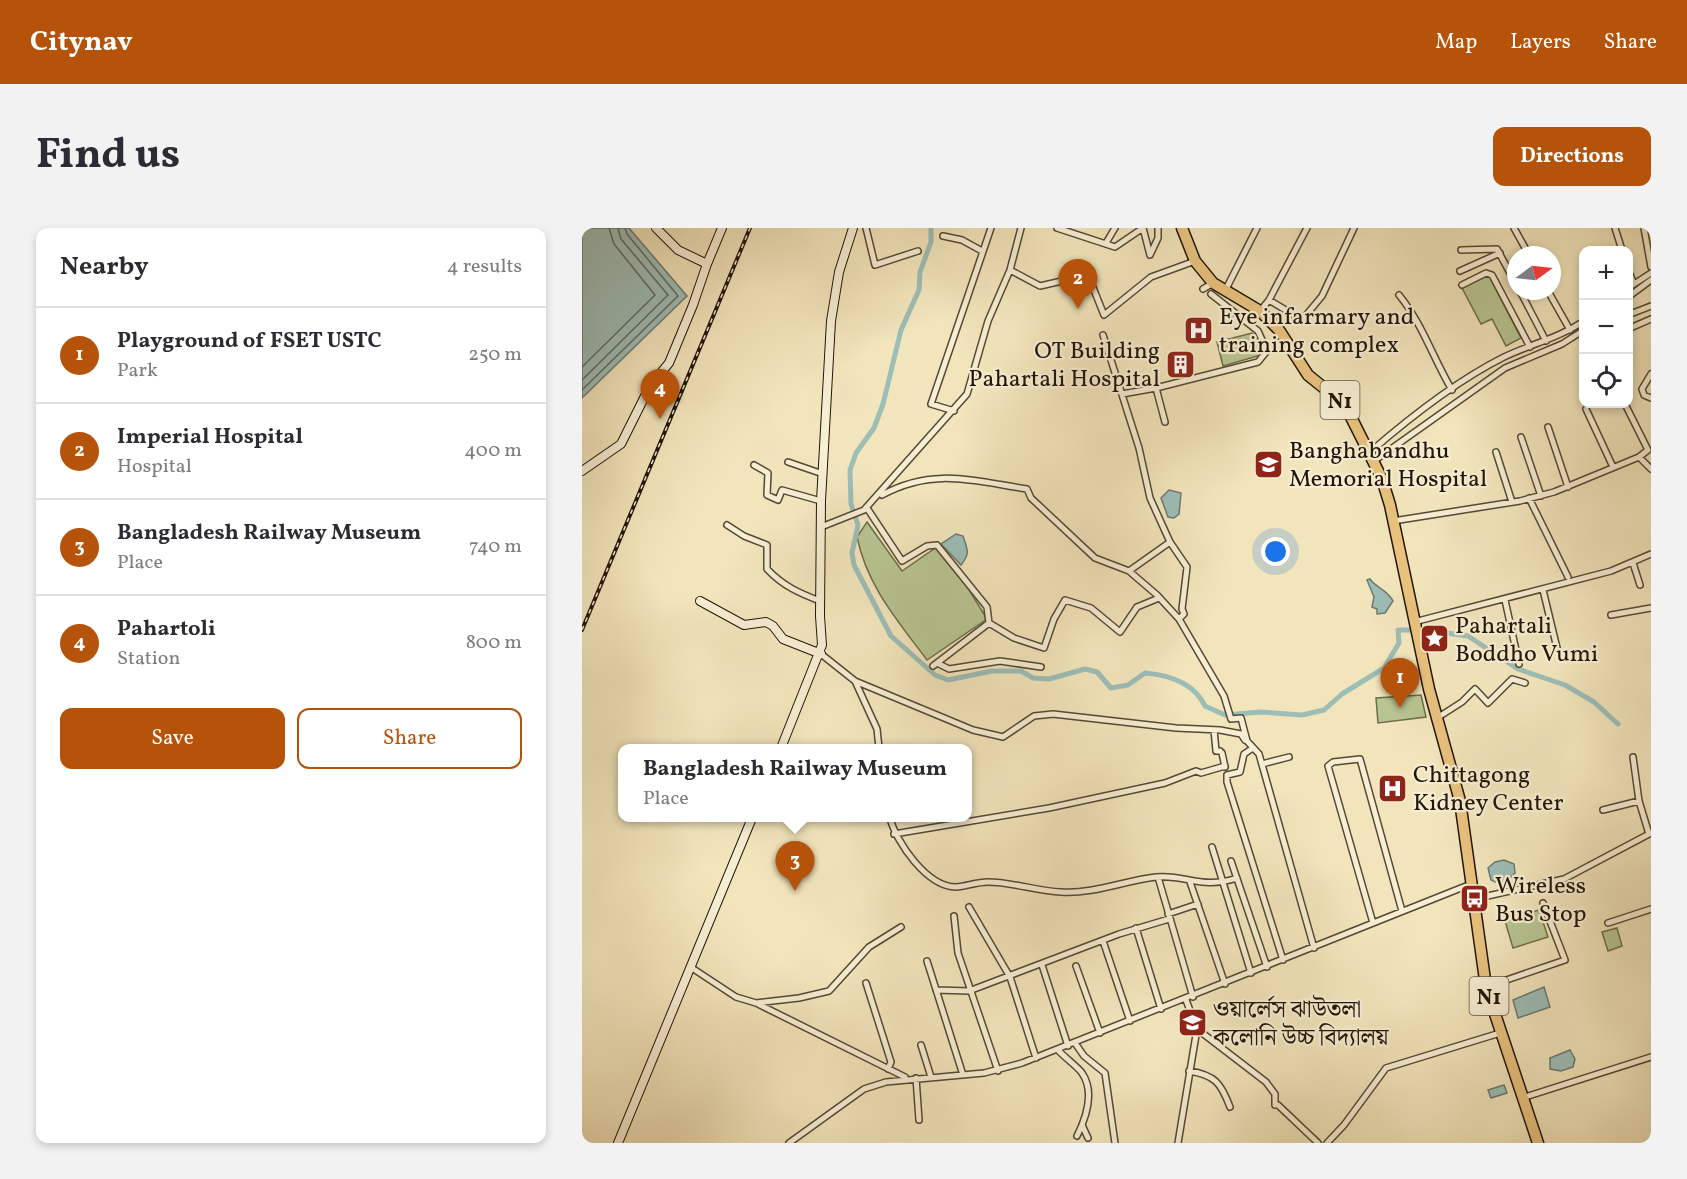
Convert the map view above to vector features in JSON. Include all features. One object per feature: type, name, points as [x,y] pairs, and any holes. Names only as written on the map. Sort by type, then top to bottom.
[{"type":"highway","name":"N1","points":[[1182,228],[1195,261],[1212,289],[1225,291],[1260,311],[1279,330],[1308,375],[1345,405],[1386,491],[1437,718],[1456,783],[1474,900],[1484,988]]},
{"type":"highway","name":"N1","points":[[1465,843],[1463,858],[1466,886],[1484,988],[1531,1143]]},
{"type":"highway","name":"N1","points":[[1497,1034],[1538,1143]]},
{"type":"main road","points":[[656,228],[678,250],[707,264]]},
{"type":"main road","points":[[582,471],[621,444],[650,386],[669,363],[722,228]]},
{"type":"main road","points":[[783,744],[821,654],[821,501],[831,321],[839,272],[853,228]]},
{"type":"main road","points":[[700,601],[744,626],[766,622],[773,626],[783,639],[821,654]]},
{"type":"main road","points":[[618,1143],[750,822]]},
{"type":"street","points":[[866,228],[875,265],[918,251]]},
{"type":"street","points":[[954,411],[931,404],[991,228]]},
{"type":"street","points":[[821,527],[866,509],[967,394],[987,321],[1010,270],[1022,228]]},
{"type":"street","points":[[1057,228],[1115,247],[1143,228],[1150,255],[1158,238],[1158,228]]},
{"type":"street","points":[[1106,243],[1115,228]]},
{"type":"street","points":[[1225,291],[1257,228]]},
{"type":"street","points":[[1260,311],[1269,300],[1307,228]]},
{"type":"street","points":[[1269,300],[1302,320],[1322,296],[1354,228]]},
{"type":"street","points":[[1514,228],[1524,246]]},
{"type":"street","points":[[1615,228],[1621,246]]},
{"type":"street","points":[[1644,228],[1651,267]]},
{"type":"street","points":[[943,236],[962,240],[982,251]]},
{"type":"street","points":[[1461,250],[1492,248],[1500,253],[1507,267]]},
{"type":"street","points":[[1460,271],[1500,253]]},
{"type":"street","points":[[1010,270],[1040,286],[1088,275],[1104,315],[1151,277],[1195,261]]},
{"type":"street","points":[[1462,285],[1486,273],[1492,274],[1530,347]]},
{"type":"street","points":[[1633,285],[1651,273]]},
{"type":"street","points":[[1633,294],[1651,280]]},
{"type":"street","points":[[1122,394],[1156,388],[1258,362],[1267,351],[1258,331],[1212,289],[1203,289]]},
{"type":"street","points":[[1399,295],[1417,319],[1434,359],[1452,390]]},
{"type":"street","points":[[1525,300],[1546,341]]},
{"type":"street","points":[[1553,300],[1570,330]]},
{"type":"street","points":[[1633,313],[1651,306]]},
{"type":"street","points":[[1633,327],[1651,319]]},
{"type":"street","points":[[1371,457],[1452,390],[1506,356],[1546,341],[1579,324]]},
{"type":"street","points":[[1371,457],[1504,368],[1562,344],[1579,333]]},
{"type":"street","points":[[1103,335],[1139,448],[1150,498],[1170,542],[1187,567],[1182,609],[1184,614],[1179,619]]},
{"type":"street","points":[[1651,374],[1642,389],[1644,395],[1651,398]]},
{"type":"street","points":[[1156,388],[1166,422]]},
{"type":"street","points":[[1393,521],[1541,496],[1639,457],[1648,450],[1627,408]]},
{"type":"street","points":[[1586,409],[1613,467]]},
{"type":"street","points":[[1548,427],[1568,487]]},
{"type":"street","points":[[1521,437],[1541,496]]},
{"type":"street","points":[[1496,452],[1512,502]]},
{"type":"street","points":[[1639,457],[1651,469]]},
{"type":"street","points":[[788,462],[824,474]]},
{"type":"street","points":[[754,465],[768,474],[767,495],[778,500],[782,490],[821,501]]},
{"type":"street","points":[[878,498],[902,484],[945,476],[1027,489],[1031,498],[1095,558],[1129,571],[1179,619],[1229,710],[1231,719],[1241,718],[1246,741]]},
{"type":"street","points":[[1529,498],[1568,578]]},
{"type":"street","points":[[866,509],[902,561],[927,546],[937,545],[987,607],[989,623]]},
{"type":"street","points":[[727,525],[744,536],[767,545],[767,569],[777,580],[790,589],[820,601]]},
{"type":"street","points":[[1129,571],[1170,542]]},
{"type":"street","points":[[1415,626],[1633,563],[1651,554]]},
{"type":"street","points":[[1633,563],[1640,585]]},
{"type":"street","points":[[1543,590],[1557,648]]},
{"type":"street","points":[[989,623],[1014,638],[1044,648],[1054,619],[1065,600],[1090,608],[1120,632],[1137,608],[1159,598]]},
{"type":"street","points":[[1505,600],[1519,664]]},
{"type":"street","points":[[1611,615],[1651,608]]},
{"type":"street","points":[[989,623],[935,665],[949,669],[1000,661],[1041,667]]},
{"type":"street","points":[[821,654],[855,681],[973,730],[1003,737],[1034,716],[1053,714],[1233,732],[1259,754],[1314,948]]},
{"type":"street","points":[[1437,718],[1462,702],[1475,689],[1488,703],[1512,679],[1525,683]]},
{"type":"street","points":[[855,681],[877,729],[879,744]]},
{"type":"street","points":[[1214,730],[1216,751],[1221,752],[1283,960]]},
{"type":"street","points":[[1227,775],[1240,772],[1244,753],[1253,747]]},
{"type":"street","points":[[1262,764],[1289,757]]},
{"type":"street","points":[[1474,900],[1572,876],[1650,833],[1638,801],[1633,758]]},
{"type":"street","points":[[1373,923],[1329,766],[1333,762],[1360,759],[1402,911]]},
{"type":"street","points":[[972,820],[1048,808],[1165,783],[1196,771],[1201,773],[1225,766]]},
{"type":"street","points":[[1603,810],[1638,801]]},
{"type":"street","points":[[891,822],[894,834],[920,867],[939,881],[954,887],[988,882],[1061,892],[1096,891],[1158,877],[1190,882],[1224,883],[1237,878]]},
{"type":"street","points":[[894,834],[960,822]]},
{"type":"street","points":[[1212,847],[1251,973]]},
{"type":"street","points":[[1231,861],[1267,967]]},
{"type":"street","points":[[1158,877],[1192,997]]},
{"type":"street","points":[[1190,882],[1225,984]]},
{"type":"street","points":[[789,1143],[864,1089],[907,1078],[998,1071],[1186,1000],[1466,886]]},
{"type":"street","points":[[1484,988],[1565,960],[1543,903]]},
{"type":"street","points":[[936,990],[969,991],[1198,904]]},
{"type":"street","points":[[969,907],[1010,977],[1036,1058]]},
{"type":"street","points":[[1608,923],[1651,909]]},
{"type":"street","points":[[954,916],[958,953],[998,1071]]},
{"type":"street","points":[[756,1003],[829,992],[869,947],[901,927]]},
{"type":"street","points":[[1136,928],[1161,1009]]},
{"type":"street","points":[[1103,940],[1130,1021]]},
{"type":"street","points":[[927,961],[963,1075]]},
{"type":"street","points":[[1042,965],[1068,1046]]},
{"type":"street","points":[[1076,966],[1100,1033]]},
{"type":"street","points":[[692,968],[736,997],[756,1003],[907,1078]]},
{"type":"street","points":[[866,983],[898,1080]]},
{"type":"street","points":[[1178,1143],[1197,1029],[1186,1000]]},
{"type":"street","points":[[1197,1029],[1266,1082],[1275,1094],[1275,1105],[1289,1112],[1318,1143]]},
{"type":"street","points":[[1327,1143],[1344,1125],[1386,1068],[1497,1034]]},
{"type":"street","points":[[1075,1043],[1084,1056],[1105,1073],[1115,1143]]},
{"type":"street","points":[[921,1046],[931,1077]]},
{"type":"street","points":[[1058,1050],[1081,1071],[1087,1084],[1089,1094],[1077,1136]]},
{"type":"street","points":[[1522,1098],[1651,1057]]},
{"type":"street","points":[[888,1070],[891,1062]]},
{"type":"street","points":[[1189,1071],[1208,1074],[1218,1083],[1230,1107]]},
{"type":"street","points":[[916,1078],[919,1120]]},
{"type":"street","points":[[1082,1125],[1088,1138]]},
{"type":"green space","points":[[1488,274],[1521,338],[1506,346],[1492,319],[1481,324],[1462,288]]},
{"type":"green space","points":[[1252,333],[1259,338],[1261,355],[1223,366],[1217,342]]},
{"type":"green space","points":[[867,522],[902,571],[941,544],[987,619],[927,660],[885,602],[868,571],[857,537]]},
{"type":"green space","points":[[1421,695],[1426,717],[1378,723],[1376,698]]},
{"type":"green space","points":[[1539,910],[1548,937],[1513,948],[1505,921]]},
{"type":"green space","points":[[1617,928],[1622,946],[1608,951],[1602,932]]},
{"type":"water","points":[[582,228],[629,228],[687,296],[582,398]]},
{"type":"water","points":[[1169,490],[1181,493],[1179,514],[1174,518],[1168,517],[1161,498]]},
{"type":"water","points":[[956,534],[963,536],[967,548],[966,557],[961,565],[941,544]]},
{"type":"water","points":[[1370,579],[1393,601],[1385,613],[1377,614],[1377,609],[1372,607],[1374,597],[1367,580]]},
{"type":"water","points":[[1504,860],[1514,864],[1515,873],[1504,881],[1494,882],[1491,880],[1488,868],[1495,862]]},
{"type":"water","points":[[1544,987],[1550,1007],[1518,1018],[1513,1000]]},
{"type":"water","points":[[1570,1050],[1575,1059],[1573,1067],[1561,1071],[1550,1069],[1550,1058]]},
{"type":"water","points":[[1504,1085],[1507,1093],[1491,1098],[1488,1090]]},
{"type":"waterway","points":[[931,228],[931,242],[920,272],[919,290],[901,330],[883,404],[874,428],[856,453],[850,470],[851,504],[858,525],[852,553],[854,565],[891,636],[935,675],[948,680],[992,671],[1021,671],[1033,678],[1049,679],[1085,669],[1097,672],[1111,688],[1128,685],[1145,673],[1172,678],[1188,686],[1205,706],[1225,715],[1260,712],[1302,715],[1324,710],[1342,694],[1384,668],[1399,643],[1398,630],[1425,630],[1468,636],[1518,669],[1565,685],[1594,702],[1618,724]]},
{"type":"railway","points":[[582,630],[750,228]]},
{"type":"place","name":"Imperial Hospital","points":[[1078,309]]},
{"type":"place","name":"Eye infarmary and training complex","points":[[1198,330]]},
{"type":"place","name":"OT Building Pahartali Hospital","points":[[1181,364]]},
{"type":"place","name":"Pahartoli","points":[[660,419]]},
{"type":"place","name":"Banghabandhu Memorial Hospital","points":[[1268,464]]},
{"type":"place","name":"Pahartali Boddho Vumi","points":[[1434,639]]},
{"type":"place","name":"Playground of FSET USTC","points":[[1400,708]]},
{"type":"place","name":"Chittagong Kidney Center","points":[[1392,788]]},
{"type":"place","name":"Bangladesh Railway Museum","points":[[795,891]]},
{"type":"place","name":"Wireless Bus Stop","points":[[1474,899]]},
{"type":"place","name":"ওয়ার্লেস ঝাউতলা কলোনি উচ্চ বিদ্যালয়","points":[[1192,1023]]}]
